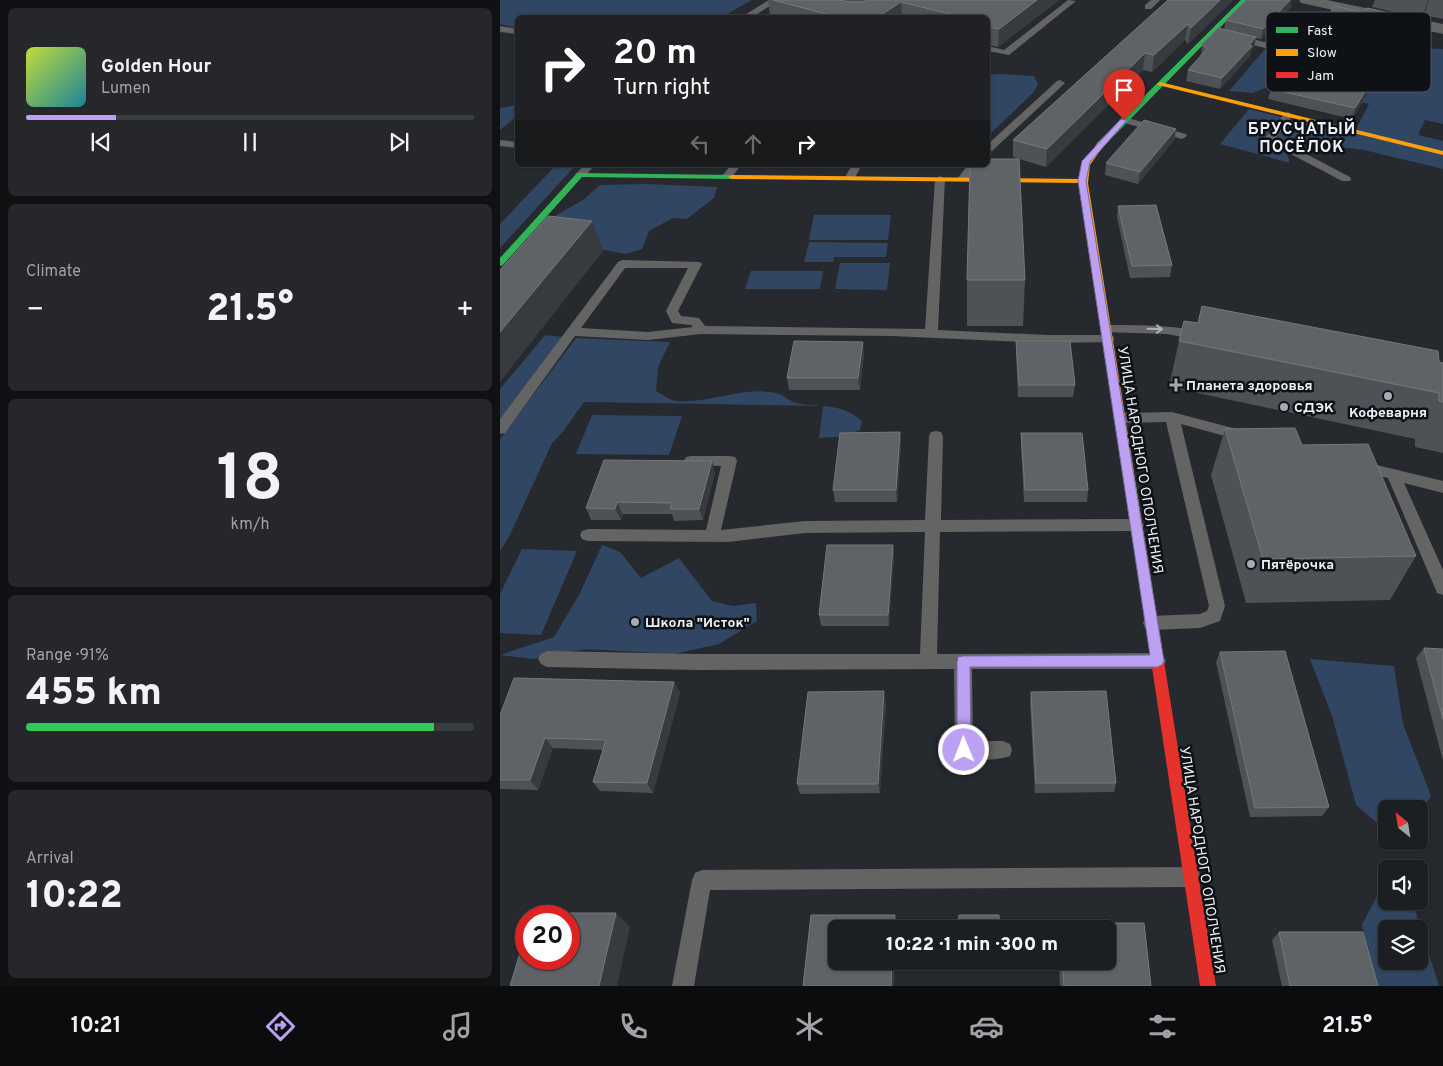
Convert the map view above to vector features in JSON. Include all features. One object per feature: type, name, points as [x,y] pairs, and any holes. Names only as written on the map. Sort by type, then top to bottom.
[{"type":"main road","name":"УЛИЦА НАРОДНОГО ОПОЛЧЕНИЯ","points":[[1208,986],[1082,181],[1086,161],[1124,120],[1244,0]]},
{"type":"main road","points":[[1160,84],[1443,153]]},
{"type":"main road","points":[[500,263],[580,175],[1082,181]]},
{"type":"street","points":[[1306,0],[1365,12]]},
{"type":"lane","points":[[749,15],[775,0]]},
{"type":"lane","points":[[1148,7],[1156,0]]},
{"type":"lane","points":[[990,50],[1006,54],[1072,2]]},
{"type":"lane","points":[[500,29],[515,32]]},
{"type":"lane","points":[[1211,33],[1266,45]]},
{"type":"lane","points":[[990,147],[1060,83]]},
{"type":"lane","points":[[1288,115],[1270,139],[1346,179]]},
{"type":"lane","points":[[1124,120],[1182,136]]},
{"type":"lane","points":[[500,143],[515,145]]},
{"type":"lane","points":[[580,175],[588,167]]},
{"type":"lane","points":[[727,176],[734,167]]},
{"type":"lane","points":[[850,177],[856,167]]},
{"type":"lane","points":[[962,179],[971,167]]},
{"type":"lane","points":[[931,334],[940,179]]},
{"type":"lane","points":[[500,429],[622,264],[696,264],[672,311],[676,320],[695,321],[701,330]]},
{"type":"lane","points":[[572,332],[648,336],[701,330],[931,334],[1107,334],[1168,330],[1210,338]]},
{"type":"lane","points":[[1120,418],[1172,418],[1260,440]]},
{"type":"lane","points":[[1151,623],[1200,622],[1214,616],[1217,606],[1172,418]]},
{"type":"lane","points":[[928,661],[936,436]]},
{"type":"lane","points":[[679,461],[730,461],[712,536]]},
{"type":"lane","points":[[1345,462],[1443,487]]},
{"type":"lane","points":[[1393,474],[1443,588]]},
{"type":"lane","points":[[588,535],[728,536],[805,527],[1136,525]]},
{"type":"lane","points":[[547,659],[698,662],[1157,661]]},
{"type":"lane","points":[[963,662],[964,750],[1003,750]]},
{"type":"lane","points":[[683,986],[702,880],[1191,877]]},
{"type":"shaded area","points":[[500,0],[752,0],[726,15],[515,15],[515,28],[500,24]]},
{"type":"shaded area","points":[[1266,48],[1266,88],[1253,93],[1229,91]]},
{"type":"shaded area","points":[[1431,48],[1443,49],[1443,124],[1425,120],[1418,135],[1443,141],[1443,169],[1364,150],[1282,140],[1290,163],[1220,144],[1249,109],[1353,135],[1369,104],[1315,92],[1431,92]]},
{"type":"shaded area","points":[[990,75],[1034,76],[1038,84],[1034,92],[990,134]]},
{"type":"shaded area","points":[[515,105],[515,118],[500,130],[500,108]]},
{"type":"shaded area","points":[[554,167],[574,167],[500,248],[500,224]]},
{"type":"shaded area","points":[[647,184],[717,187],[714,198],[687,219],[673,218],[649,231],[642,249],[626,254],[559,242],[500,308],[500,270],[546,221],[583,200],[600,185]]},
{"type":"shaded area","points":[[814,215],[891,215],[888,240],[809,240]]},
{"type":"shaded area","points":[[809,242],[888,243],[886,257],[834,257],[833,262],[804,262]]},
{"type":"shaded area","points":[[840,263],[890,263],[887,290],[835,289]]},
{"type":"shaded area","points":[[751,271],[823,271],[820,289],[745,289]]},
{"type":"shaded area","points":[[545,335],[563,337],[500,419],[500,389]]},
{"type":"shaded area","points":[[576,338],[670,342],[658,367],[656,391],[676,401],[701,400],[739,393],[764,391],[776,393],[796,403],[822,406],[584,402],[562,433],[552,443],[509,537],[500,551],[500,439]]},
{"type":"shaded area","points":[[823,406],[838,408],[854,415],[862,421],[860,430],[847,436],[819,438]]},
{"type":"shaded area","points":[[592,415],[682,416],[669,455],[576,454]]},
{"type":"shaded area","points":[[602,545],[620,552],[641,578],[679,558],[712,601],[733,606],[756,603],[757,621],[719,644],[674,654],[586,649],[534,659],[500,655],[554,637],[579,595]]},
{"type":"shaded area","points":[[522,549],[577,551],[541,635],[500,633],[500,594]]},
{"type":"shaded area","points":[[1310,659],[1394,666],[1403,724],[1431,796],[1428,801],[1378,800],[1377,823],[1356,805],[1332,716]]},
{"type":"shaded area","points":[[1378,894],[1378,910],[1415,910],[1418,920],[1378,920],[1378,970],[1428,970],[1428,951],[1439,986],[1377,986],[1362,925]]},
{"type":"building","points":[[773,0],[866,2],[865,0],[1037,0],[999,29],[990,27],[990,15],[954,15],[901,2],[881,15],[830,15]]},
{"type":"building","points":[[1168,0],[1220,0],[1191,28],[1188,24],[1154,55],[1145,53],[1047,149],[1013,140]]},
{"type":"building","points":[[1246,0],[1290,0],[1279,12],[1266,12],[1266,26],[1263,29],[1226,20]]},
{"type":"building","points":[[1335,6],[1360,12],[1330,12]]},
{"type":"building","points":[[1367,8],[1386,12],[1365,12]]},
{"type":"building","points":[[1218,28],[1256,37],[1249,45],[1252,46],[1222,78],[1188,70],[1207,49],[1202,44]]},
{"type":"building","points":[[1284,92],[1365,92],[1355,108]]},
{"type":"building","points":[[1144,120],[1176,129],[1140,172],[1106,163]]},
{"type":"building","points":[[990,159],[1019,159],[1025,280],[967,280],[970,167],[990,167]]},
{"type":"building","points":[[1156,205],[1172,265],[1132,266],[1118,206]]},
{"type":"building","points":[[548,216],[592,221],[500,332],[500,270]]},
{"type":"building","points":[[1202,306],[1438,351],[1439,362],[1443,363],[1443,402],[1439,401],[1439,393],[1179,341],[1184,321],[1198,323]]},
{"type":"building","points":[[794,341],[863,342],[858,378],[787,378]]},
{"type":"building","points":[[1016,341],[1070,341],[1075,385],[1019,385]]},
{"type":"building","points":[[1295,428],[1302,445],[1368,444],[1416,556],[1263,559],[1225,429]]},
{"type":"building","points":[[900,432],[896,490],[833,490],[840,433]]},
{"type":"building","points":[[1021,433],[1082,433],[1088,490],[1025,490]]},
{"type":"building","points":[[604,460],[712,461],[699,509],[670,509],[672,503],[617,502],[615,509],[586,508]]},
{"type":"building","points":[[827,545],[893,545],[888,615],[819,615]]},
{"type":"building","points":[[1424,648],[1443,649],[1443,719]]},
{"type":"building","points":[[1285,651],[1329,807],[1255,808],[1220,652]]},
{"type":"building","points":[[514,678],[674,682],[647,783],[593,782],[606,740],[545,738],[530,780],[500,780],[500,715]]},
{"type":"building","points":[[884,691],[878,784],[797,784],[808,692]]},
{"type":"building","points":[[1106,691],[1116,783],[1036,783],[1031,692]]},
{"type":"building","points":[[580,913],[616,913],[599,986],[510,986],[515,969],[580,970]]},
{"type":"building","points":[[811,915],[895,915],[895,920],[828,920],[828,970],[892,970],[891,986],[803,986]]},
{"type":"building","points":[[959,915],[999,915],[999,920],[959,920]]},
{"type":"building","points":[[1116,923],[1144,923],[1151,986],[1064,986],[1063,970],[1116,970]]},
{"type":"building","points":[[1279,932],[1363,932],[1378,986],[1290,986]]},
{"type":"traffic: fast","points":[[1101,144],[1244,0]]},
{"type":"traffic: fast","points":[[500,263],[580,175],[732,177]]},
{"type":"traffic: slow","points":[[1160,84],[1443,153]]},
{"type":"traffic: slow","points":[[1101,144],[1086,165],[1084,183],[1142,561]]},
{"type":"traffic: slow","points":[[732,177],[1082,181]]},
{"type":"traffic: jam","points":[[1142,561],[1208,986]]},
{"type":"place","name":"Планета здоровья","points":[[1176,385]]},
{"type":"place","name":"Кофеварня","points":[[1388,396]]},
{"type":"place","name":"СДЭК","points":[[1284,407]]},
{"type":"place","name":"Пятёрочка","points":[[1251,564]]},
{"type":"place","name":"Школа \"Исток\"","points":[[635,622]]},
{"type":"district","name":"БРУСЧАТЫЙ ПОСЁЛОК","points":[[1302,137]]},
{"type":"route","points":[[964,750],[963,662],[1157,661],[1105,318],[1082,181],[1086,161],[1124,120]]}]
